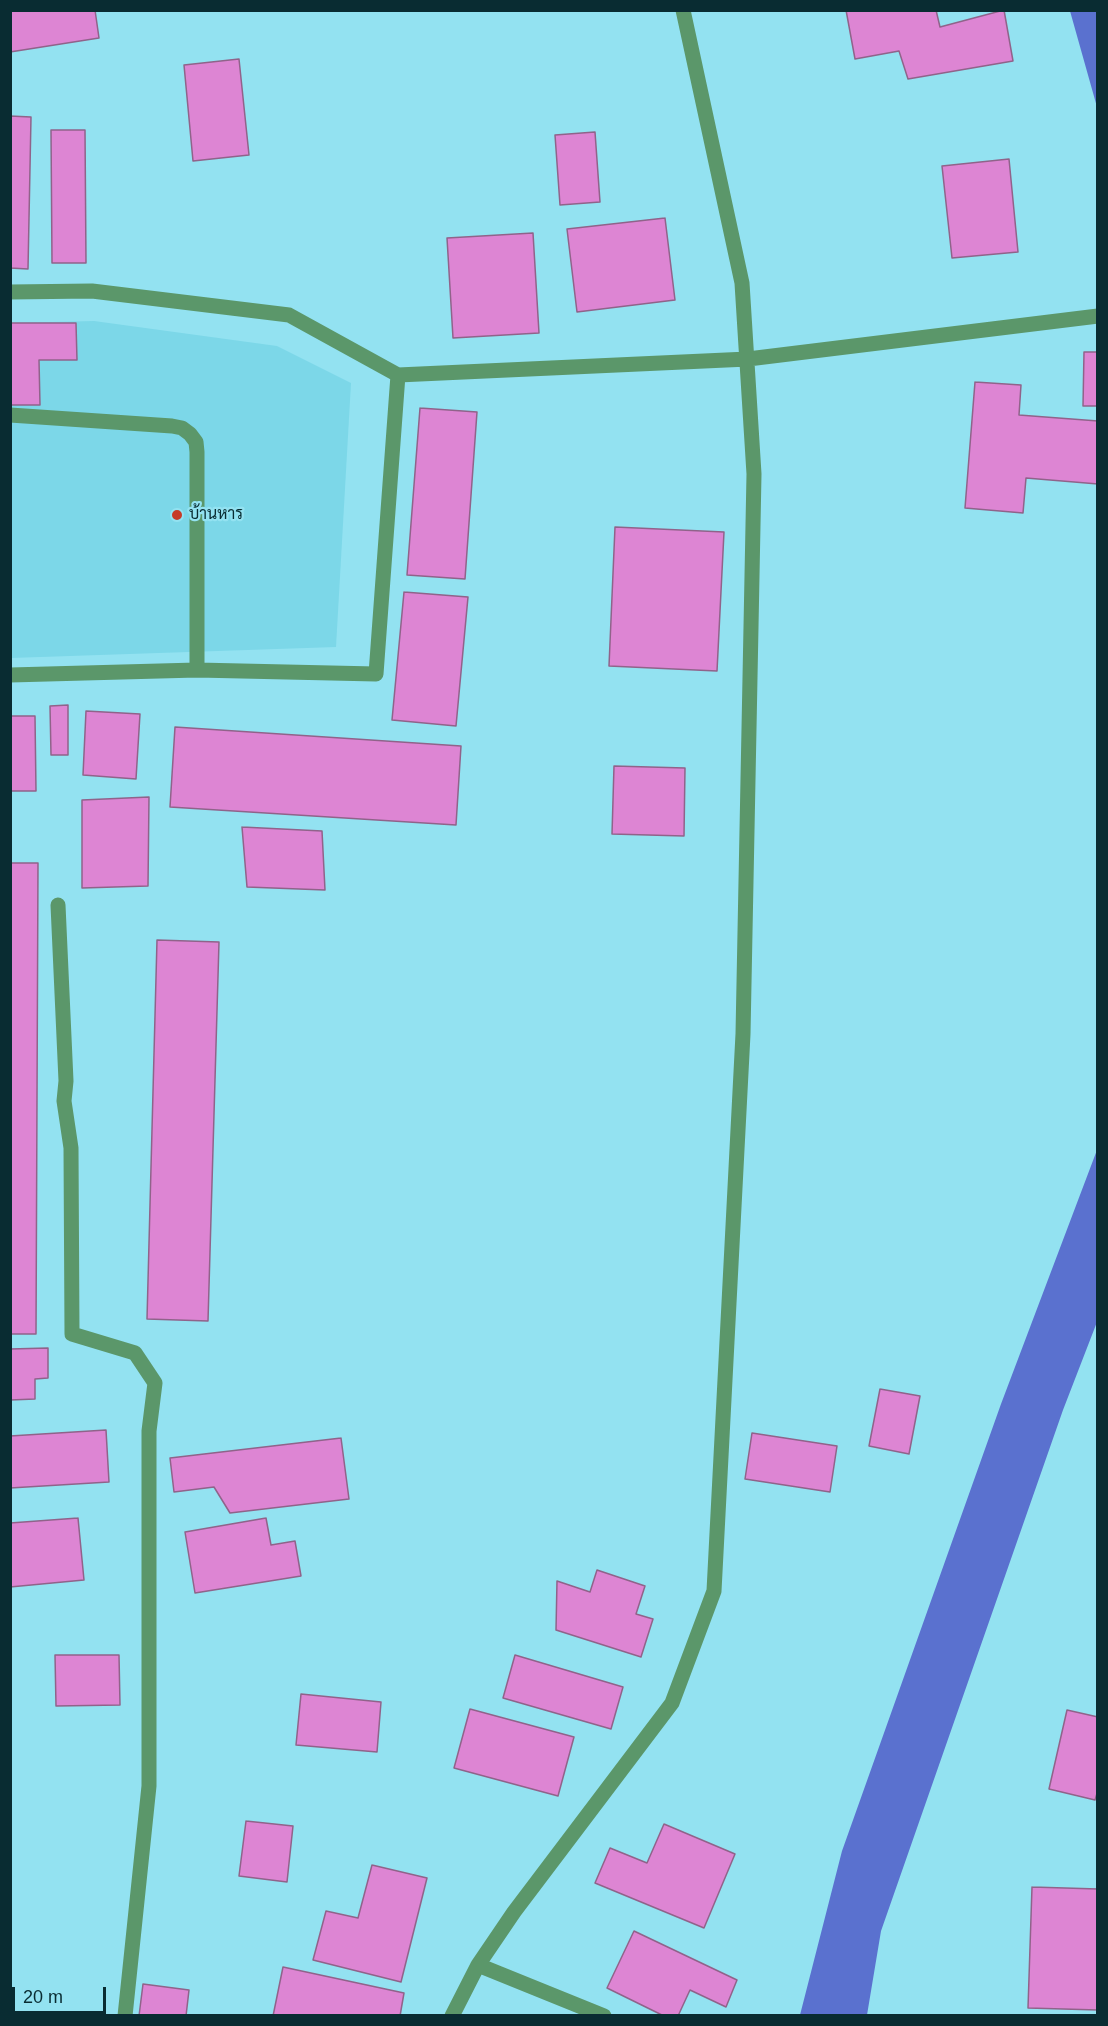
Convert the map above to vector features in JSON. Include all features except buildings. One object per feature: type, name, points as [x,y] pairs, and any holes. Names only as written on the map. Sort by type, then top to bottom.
[{"type":"street","points":[[452,2016],[478,1965],[514,1912],[672,1702],[714,1591],[743,1034],[754,474],[742,283],[683,10]]},
{"type":"street","points":[[10,292],[92,291],[289,315],[398,375],[748,359],[1098,316]]},
{"type":"street","points":[[10,675],[197,670],[376,674],[398,375]]},
{"type":"street","points":[[10,416],[172,426],[182,428],[196,442],[198,452],[197,670]]},
{"type":"street","points":[[58,905],[66,1082],[64,1101],[70,1148],[72,1334],[135,1353],[155,1383],[149,1431],[149,1786],[125,2016]]},
{"type":"street","points":[[478,1965],[604,2016]]},
{"type":"shaded area","name":"บ้านหาร","points":[[94,321],[277,346],[351,383],[336,647],[11,658],[10,323]]},
{"type":"water","points":[[1070,11],[1097,11],[1097,107]]},
{"type":"water","points":[[1097,1150],[1097,1322],[1063,1410],[881,1931],[867,2015],[800,2015],[842,1851],[1001,1404]]},
{"type":"place","name":"บ้านหาร","points":[[177,515]]}]
